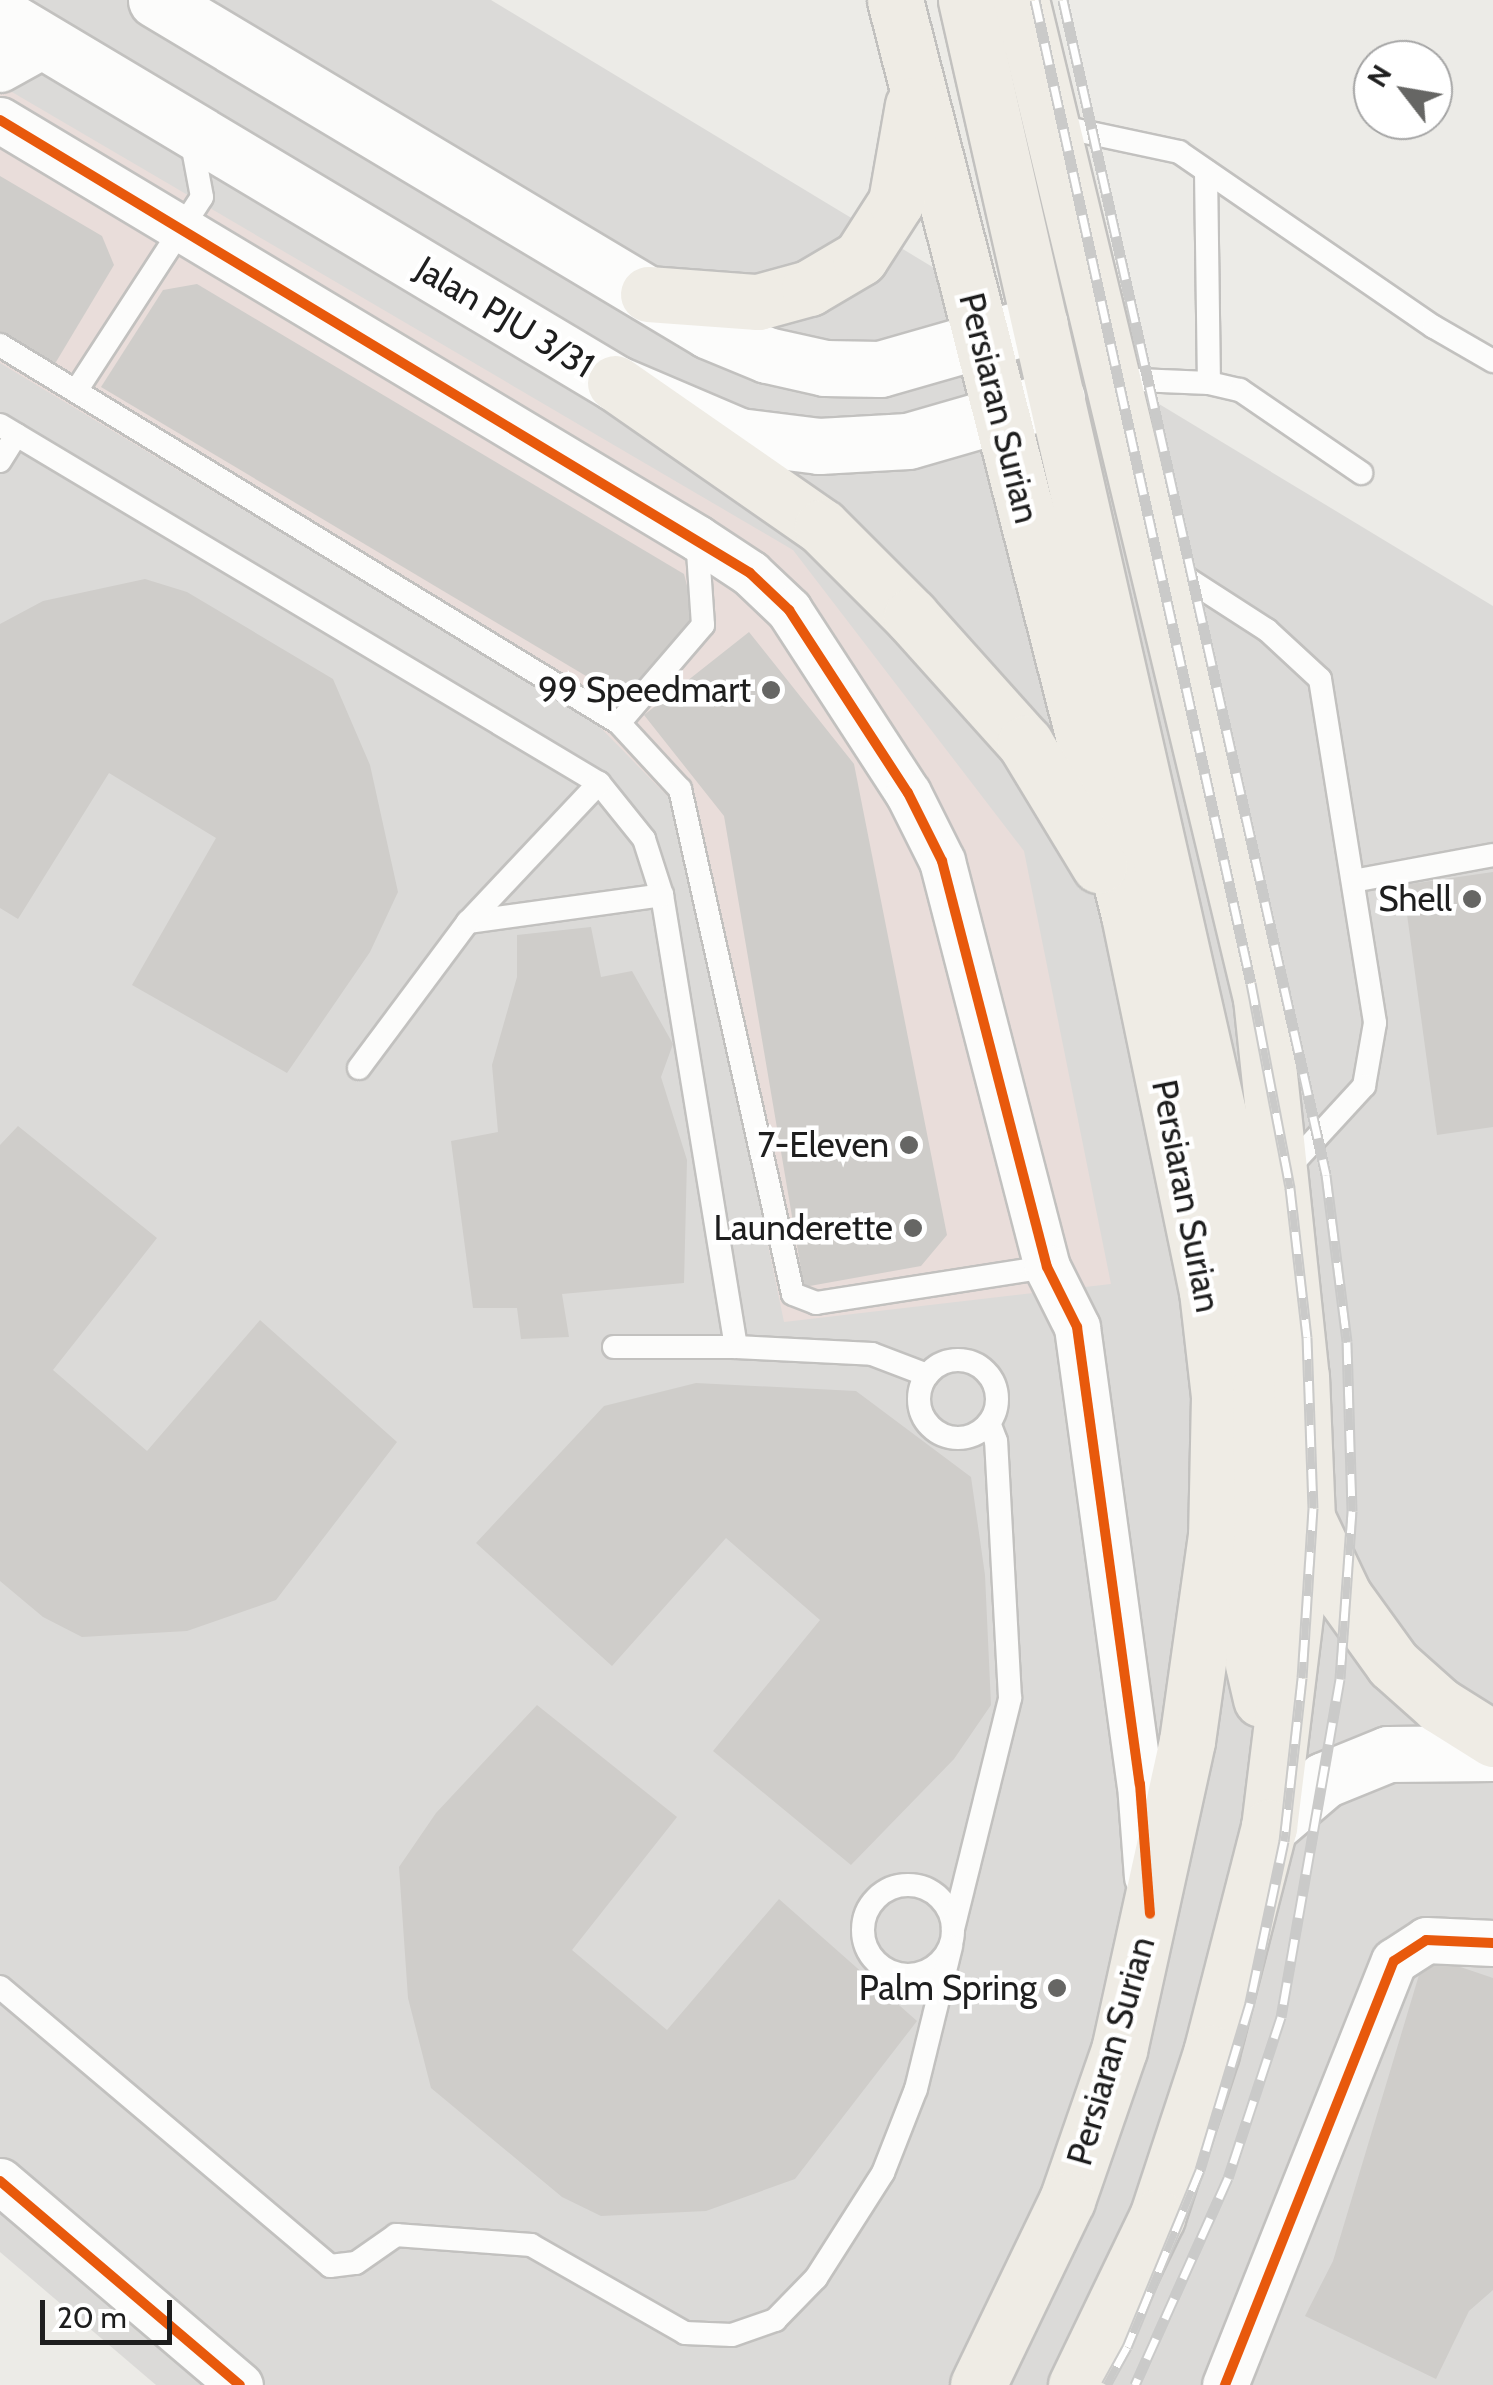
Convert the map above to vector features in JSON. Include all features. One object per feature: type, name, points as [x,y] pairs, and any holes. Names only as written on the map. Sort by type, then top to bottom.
[{"type":"main road","name":"Persiaran Surian","points":[[895,0],[1129,915],[1207,1292],[1219,1396],[1216,1535],[1188,1741],[1119,2050],[1067,2200],[978,2385]]},
{"type":"main road","points":[[966,0],[1234,1182],[1260,1386],[1262,1526],[1252,1664],[1277,1764]]},
{"type":"main road","points":[[1021,0],[1261,998],[1301,1376],[1307,1518],[1270,1827],[1211,2053],[1157,2216],[1076,2385]]},
{"type":"main road","points":[[648,294],[758,302],[809,288],[860,258],[896,202],[917,85]]},
{"type":"main road","points":[[616,384],[822,527],[911,616],[1025,743],[1129,915]]},
{"type":"main road","points":[[1307,1518],[1344,1596],[1392,1664],[1440,1705],[1493,1740]]},
{"type":"street","points":[[156,0],[709,331],[752,349],[825,368],[880,369],[1040,323]]},
{"type":"street","name":"Jalan PJU 3/31","points":[[0,15],[616,384],[739,436],[819,446],[908,441],[1057,398]]},
{"type":"street","points":[[0,69],[47,43]]},
{"type":"street","points":[[0,120],[750,572],[789,610],[908,793],[942,862],[1048,1268],[1077,1327],[1140,1784],[1150,1914]]},
{"type":"street","points":[[1270,1827],[1324,1780],[1388,1754],[1493,1753]]},
{"type":"street","points":[[1225,2385],[1394,1961],[1426,1940],[1493,1943]]},
{"type":"street","points":[[0,2181],[240,2385]]},
{"type":"lane","points":[[76,391],[183,232],[202,197],[192,149],[178,122]]},
{"type":"lane","points":[[1052,125],[1179,152],[1206,182],[1493,361]]},
{"type":"lane","points":[[1206,182],[1210,378]]},
{"type":"lane","points":[[0,346],[619,723],[680,789],[792,1294],[816,1302],[1048,1268]]},
{"type":"lane","points":[[1113,380],[1210,378],[1240,390],[1361,473]]},
{"type":"lane","points":[[0,461],[8,430],[599,783],[644,839],[662,896],[736,1347]]},
{"type":"lane","points":[[619,723],[703,625],[697,538]]},
{"type":"lane","points":[[1156,558],[1267,630],[1320,680],[1375,1023],[1364,1086],[1282,1176]]},
{"type":"lane","points":[[359,1068],[468,922],[599,783]]},
{"type":"lane","points":[[1353,881],[1493,855]]},
{"type":"lane","points":[[468,922],[662,896]]},
{"type":"lane","points":[[614,1348],[736,1347],[872,1354],[927,1375]]},
{"type":"lane","points":[[963,1360],[987,1372],[997,1397],[989,1423],[970,1437],[945,1436],[934,1430],[920,1411],[921,1386],[927,1375],[937,1366],[963,1360]]},
{"type":"lane","points":[[2,1992],[330,2266],[356,2263],[396,2235],[531,2245],[685,2333],[732,2336],[775,2320],[816,2278],[883,2173],[916,2089],[1010,1698],[996,1441],[989,1423]]},
{"type":"shaded area","points":[[0,0],[491,0],[1493,606],[1493,2385],[156,2385],[0,2252]]},
{"type":"shaded area","points":[[0,85],[793,550],[1024,851],[1111,1284],[784,1322],[677,806],[594,721],[0,363]]},
{"type":"building","points":[[0,176],[102,236],[114,265],[53,367],[0,335]]},
{"type":"building","points":[[197,284],[684,574],[695,616],[623,698],[101,387],[163,290]]},
{"type":"building","points":[[145,579],[187,592],[333,679],[370,765],[398,892],[370,952],[287,1073],[132,985],[216,838],[109,773],[18,919],[0,908],[0,624],[43,601]]},
{"type":"building","points":[[749,632],[854,764],[947,1235],[921,1266],[804,1287],[724,816],[644,715]]},
{"type":"building","points":[[1493,872],[1493,1127],[1437,1135],[1403,885]]},
{"type":"building","points":[[591,927],[601,977],[632,971],[673,1044],[661,1077],[687,1160],[684,1283],[562,1294],[569,1337],[521,1339],[517,1308],[473,1308],[451,1141],[498,1132],[492,1065],[517,977],[517,935]]},
{"type":"building","points":[[18,1126],[157,1238],[53,1370],[147,1451],[260,1320],[397,1442],[276,1600],[187,1631],[82,1637],[43,1617],[0,1581],[0,1145]]},
{"type":"building","points":[[696,1383],[856,1391],[971,1477],[985,1575],[991,1705],[954,1759],[851,1865],[713,1751],[820,1620],[726,1538],[612,1666],[476,1543],[604,1406]]},
{"type":"building","points":[[537,1705],[677,1817],[572,1950],[667,2030],[779,1899],[917,2021],[795,2179],[706,2211],[601,2216],[562,2197],[431,2088],[408,1998],[399,1867],[436,1813]]},
{"type":"building","points":[[1425,1955],[1493,1978],[1493,2290],[1469,2311],[1436,2379],[1305,2316],[1333,2261]]},
{"type":"railway","points":[[1035,0],[1251,983],[1290,1188],[1307,1337],[1313,1508],[1302,1678],[1284,1841],[1250,2003],[1200,2170],[1127,2347],[1106,2385]]},
{"type":"railway","points":[[1063,0],[1326,1175],[1347,1342],[1352,1511],[1340,1679],[1281,2017],[1228,2178],[1135,2385]]},
{"type":"cycle path","points":[[0,120],[750,573],[789,610],[908,793],[942,861],[1047,1267],[1077,1327],[1140,1784],[1150,1914]]},
{"type":"cycle path","points":[[1225,2385],[1394,1961],[1426,1940],[1493,1943]]},
{"type":"cycle path","points":[[0,2181],[240,2385]]},
{"type":"place","name":"99 Speedmart","points":[[771,690]]},
{"type":"place","name":"Shell","points":[[1472,899]]},
{"type":"place","name":"7-Eleven","points":[[909,1145]]},
{"type":"place","name":"Launderette","points":[[913,1228]]},
{"type":"place","name":"Palm Spring","points":[[1057,1988]]}]
